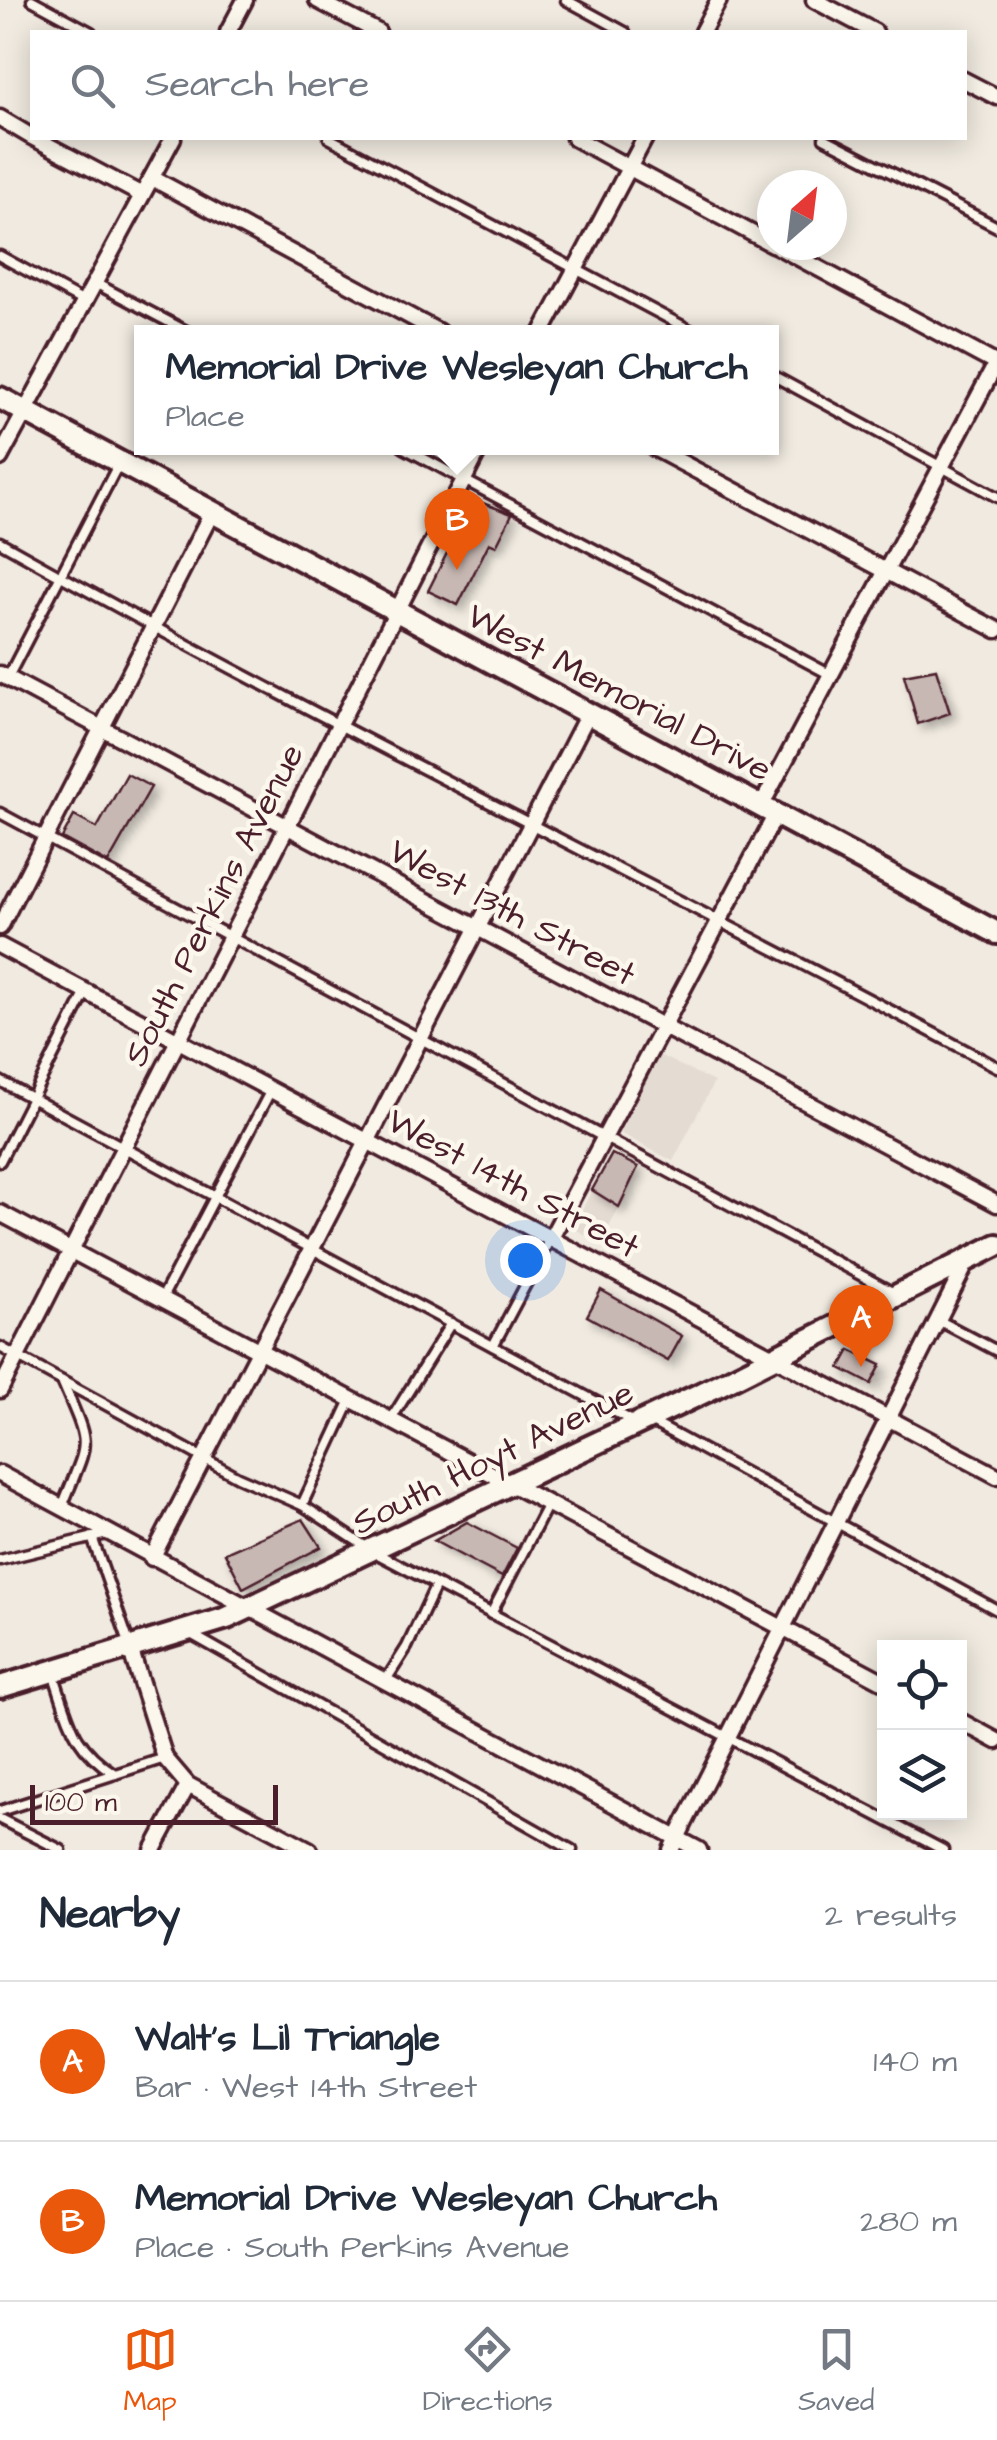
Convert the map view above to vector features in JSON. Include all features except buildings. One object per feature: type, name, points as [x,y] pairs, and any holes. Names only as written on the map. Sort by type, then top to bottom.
[{"type":"main road","name":"West Memorial Drive","points":[[0,398],[210,514],[997,932]]},
{"type":"main road","name":"South Hoyt Avenue","points":[[0,1687],[248,1608],[374,1552],[997,1245]]},
{"type":"street","points":[[229,30],[245,0]]},
{"type":"street","points":[[317,0],[374,30]]},
{"type":"street","points":[[703,30],[719,0]]},
{"type":"street","points":[[814,0],[871,30]]},
{"type":"street","points":[[967,82],[997,98]]},
{"type":"street","points":[[0,118],[30,135]]},
{"type":"street","points":[[39,140],[142,196]]},
{"type":"street","points":[[0,458],[171,140]]},
{"type":"street","points":[[578,140],[757,235]]},
{"type":"street","points":[[546,325],[645,140]]},
{"type":"street","points":[[152,178],[426,325]]},
{"type":"street","points":[[551,1238],[722,919],[831,675],[997,363],[803,260]]},
{"type":"street","name":"South Perkins Avenue","points":[[0,1390],[476,455]]},
{"type":"street","points":[[667,455],[997,630]]},
{"type":"street","points":[[0,928],[210,514]]},
{"type":"street","name":"West 13th Street","points":[[4,676],[997,1204]]},
{"type":"street","points":[[152,1558],[588,714]]},
{"type":"street","name":"West 14th Street","points":[[0,946],[997,1476]]},
{"type":"street","points":[[0,1213],[877,1678]]},
{"type":"street","points":[[674,1844],[970,1256]]},
{"type":"street","points":[[0,1474],[61,1508],[99,1536],[152,1558],[386,1680],[674,1844],[699,1850]]},
{"type":"street","points":[[130,1648],[165,1758],[188,1785],[310,1850]]},
{"type":"street","points":[[967,1725],[997,1741]]},
{"type":"street","points":[[153,1850],[188,1785]]},
{"type":"lane","points":[[32,0],[87,30]]},
{"type":"lane","points":[[566,0],[621,30]]},
{"type":"lane","points":[[333,140],[681,325]]},
{"type":"lane","points":[[828,140],[997,226]]},
{"type":"lane","points":[[0,256],[84,302]]},
{"type":"lane","points":[[95,283],[175,325]]},
{"type":"lane","points":[[779,379],[997,496]]},
{"type":"lane","points":[[417,455],[831,675]]},
{"type":"lane","points":[[4,676],[119,464]]},
{"type":"lane","points":[[0,542],[153,627],[722,919],[997,1067]]},
{"type":"lane","points":[[0,813],[894,1294]]},
{"type":"lane","points":[[0,1161],[86,992]]},
{"type":"lane","points":[[0,1081],[493,1346],[997,1610]]},
{"type":"lane","points":[[162,1300],[271,1090]]},
{"type":"lane","points":[[493,1346],[551,1238]]},
{"type":"lane","points":[[938,1320],[997,1351]]},
{"type":"lane","points":[[390,1421],[451,1322]]},
{"type":"lane","points":[[0,1347],[203,1458],[302,1505],[374,1552],[943,1850]]},
{"type":"lane","points":[[61,1508],[85,1457],[86,1439],[62,1381]]},
{"type":"lane","points":[[302,1505],[351,1400]]},
{"type":"lane","points":[[491,1614],[548,1504]]},
{"type":"lane","points":[[0,1560],[99,1536],[130,1648]]},
{"type":"lane","points":[[386,1680],[436,1585]]},
{"type":"lane","points":[[185,1631],[572,1850]]},
{"type":"lane","points":[[53,1673],[78,1743],[88,1757],[115,1774]]},
{"type":"lane","points":[[0,1810],[165,1758]]},
{"type":"lane","points":[[0,1820],[61,1850]]},
{"type":"shaded area","points":[[659,1055],[714,1082],[673,1161],[620,1133]]},
{"type":"shaded area","points":[[592,1190],[619,1207],[601,1243],[573,1228]]},
{"type":"place","name":"Memorial Drive Wesleyan Church","points":[[457,570]]},
{"type":"place","name":"Walt's Lil Triangle","points":[[861,1367]]}]
